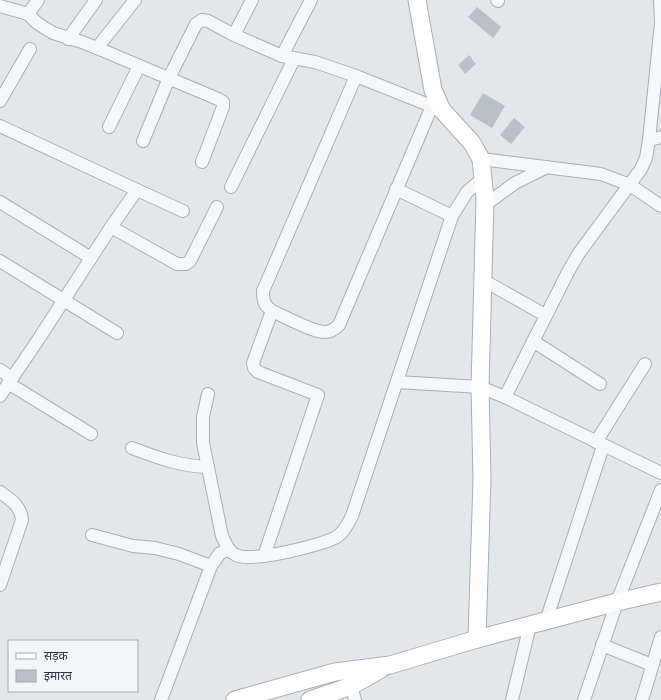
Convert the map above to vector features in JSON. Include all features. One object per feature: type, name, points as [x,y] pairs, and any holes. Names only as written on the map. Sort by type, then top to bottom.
[{"type":"street","points":[[28,14],[38,0]]},
{"type":"street","points":[[68,39],[96,0]]},
{"type":"street","points":[[97,48],[135,0]]},
{"type":"street","points":[[234,36],[252,0]]},
{"type":"street","points":[[282,56],[311,0]]},
{"type":"street","points":[[356,76],[263,292],[263,301],[272,311],[316,331],[326,332],[334,330],[339,325],[396,189],[437,108],[417,0]]},
{"type":"street","points":[[505,397],[545,316],[579,253],[630,185],[643,164],[655,138],[661,24],[660,0]]},
{"type":"street","points":[[0,6],[28,14],[45,30],[97,48],[223,102],[223,106],[202,162]]},
{"type":"street","points":[[143,141],[169,78],[196,24],[202,20],[208,21],[234,36],[282,56],[315,62],[356,76],[437,108],[472,143],[481,159],[484,177],[485,205],[480,387],[482,479],[477,639]]},
{"type":"street","points":[[0,101],[30,49]]},
{"type":"street","points":[[231,187],[294,59]]},
{"type":"street","points":[[109,127],[139,66]]},
{"type":"street","points":[[0,126],[183,211]]},
{"type":"street","points":[[481,159],[600,174],[630,185],[661,206]]},
{"type":"street","points":[[485,205],[515,183],[548,167]]},
{"type":"street","points":[[208,394],[203,417],[203,443],[222,536],[228,550],[237,556],[247,558],[264,556],[324,542],[336,537],[344,531],[352,516],[452,216],[467,192],[484,177]]},
{"type":"street","points":[[396,189],[452,216]]},
{"type":"street","points":[[0,396],[137,190]]},
{"type":"street","points":[[0,202],[91,258]]},
{"type":"street","points":[[111,227],[177,264],[186,264],[190,261],[217,208]]},
{"type":"street","points":[[0,261],[116,333]]},
{"type":"street","points":[[482,280],[545,316]]},
{"type":"street","points":[[264,556],[318,395],[258,372],[254,368],[253,363],[272,311]]},
{"type":"street","points":[[533,341],[600,384]]},
{"type":"street","points":[[546,621],[600,444],[645,364]]},
{"type":"street","points":[[0,370],[10,381],[91,434]]},
{"type":"street","points":[[397,382],[480,387],[505,397],[661,473]]},
{"type":"street","points":[[132,448],[172,463],[192,467],[208,467]]},
{"type":"street","points":[[584,700],[617,602],[661,490]]},
{"type":"street","points":[[0,492],[16,504],[22,513],[22,520],[0,584]]},
{"type":"street","points":[[92,536],[133,546],[155,548],[179,554],[211,566]]},
{"type":"street","points":[[161,700],[211,566],[220,553],[228,550]]},
{"type":"street","points":[[235,700],[263,696],[335,672],[390,665],[477,639],[617,602],[661,592]]},
{"type":"street","points":[[512,700],[530,625]]},
{"type":"street","points":[[642,700],[661,637]]},
{"type":"street","points":[[602,645],[652,665]]},
{"type":"street","points":[[310,700],[353,693],[390,665]]},
{"type":"building","points":[[477,7],[501,27],[493,38],[468,17]]},
{"type":"building","points":[[469,55],[476,64],[465,74],[458,65]]},
{"type":"building","points":[[483,93],[505,106],[492,128],[470,115]]},
{"type":"building","points":[[514,118],[525,127],[511,144],[500,135]]}]
